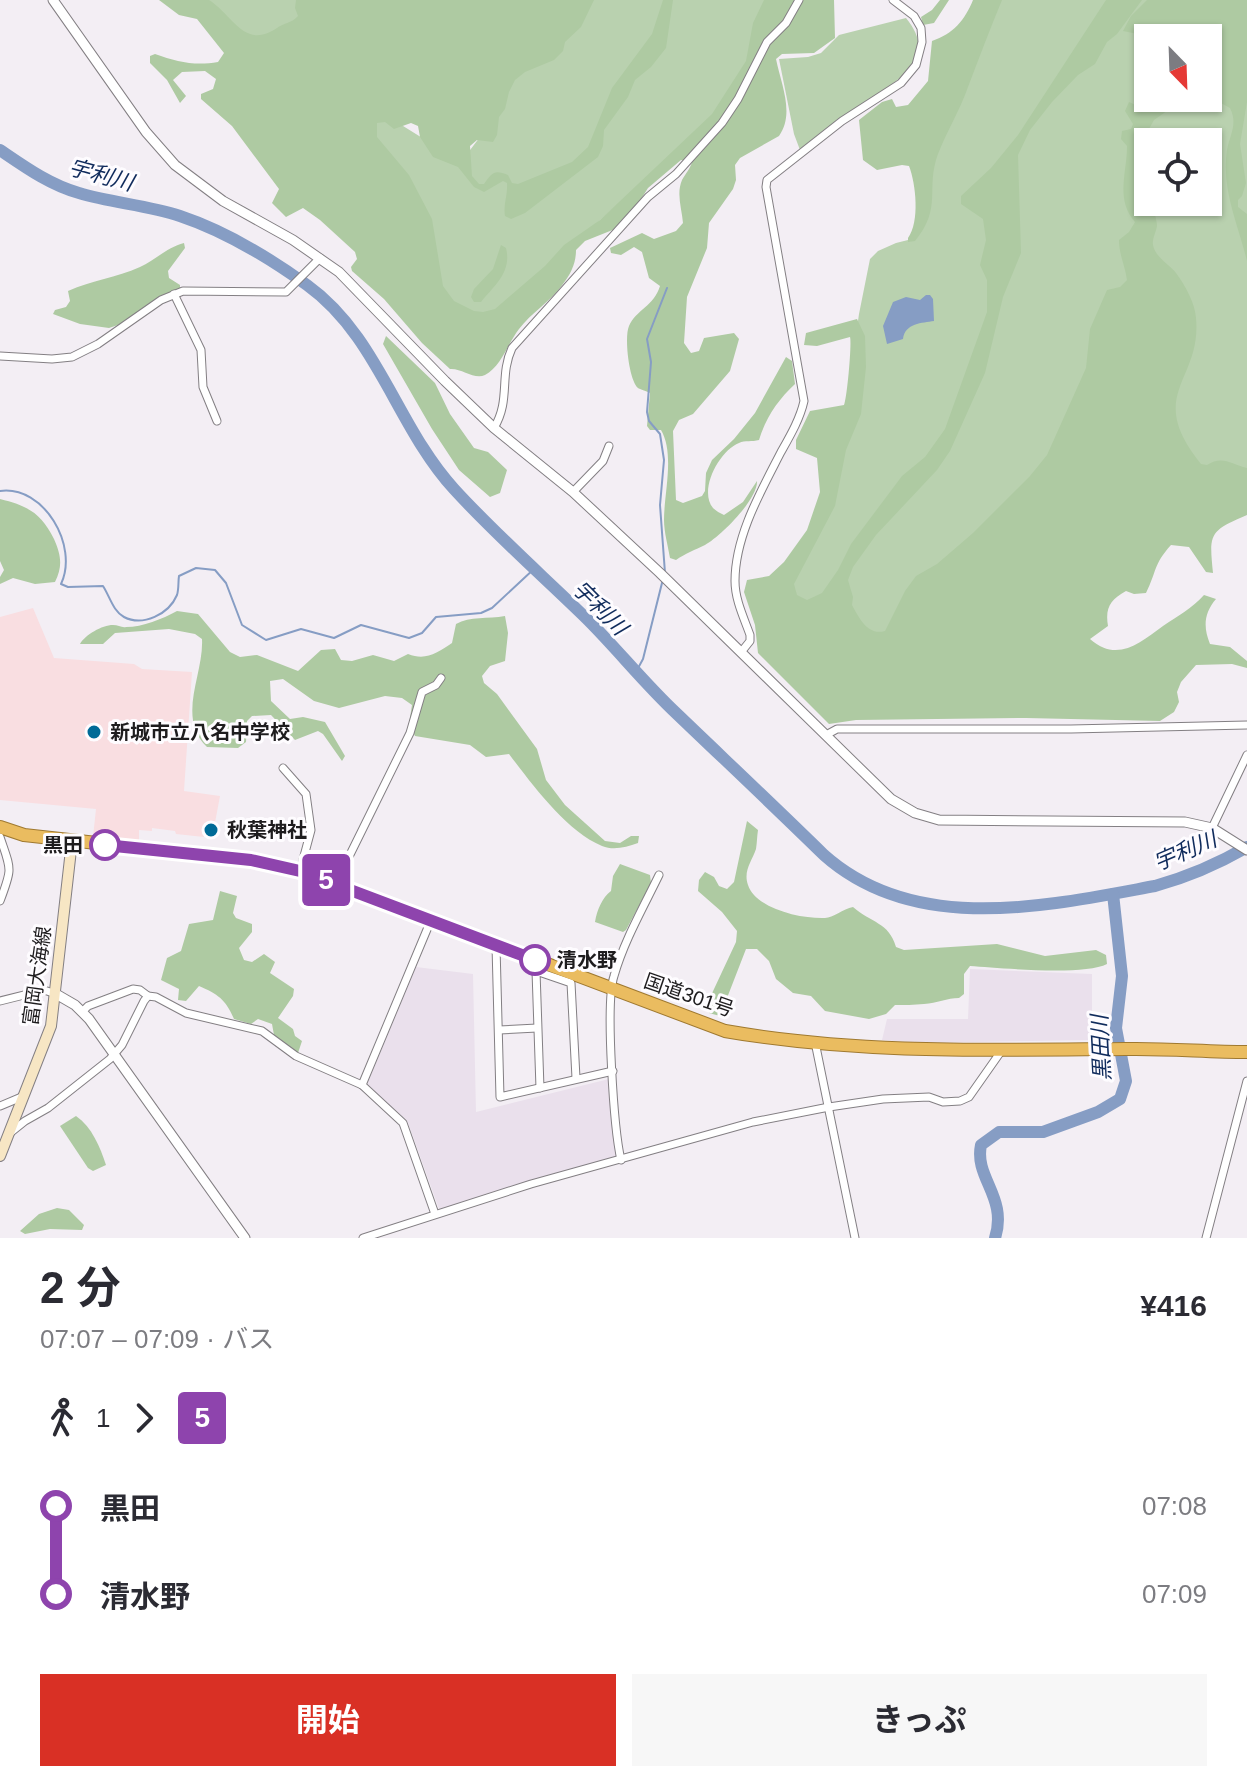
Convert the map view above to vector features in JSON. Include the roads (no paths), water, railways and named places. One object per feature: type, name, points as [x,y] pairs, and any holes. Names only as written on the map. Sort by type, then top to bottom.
[{"type":"highway","name":"国道301号","points":[[1,832],[251,860],[300,871],[725,1031],[876,1048],[1247,1052]]},
{"type":"main road","name":"富岡大海線","points":[[0,1154],[51,1026],[72,841]]},
{"type":"street","points":[[53,0],[146,132],[175,165],[223,201],[320,258],[364,295],[494,428],[573,492],[660,573],[891,799],[915,813],[939,820],[1185,822],[1212,828],[1247,850]]},
{"type":"street","points":[[494,428],[503,413],[507,360],[512,348],[648,197],[666,184],[722,123],[767,42],[786,23],[799,0]]},
{"type":"street","points":[[742,651],[750,641],[750,635],[736,593],[738,560],[747,526],[763,487],[797,422],[804,401],[767,180],[842,121],[901,83],[916,65],[922,42],[921,28],[914,16],[893,0]]},
{"type":"street","points":[[0,356],[72,357],[98,344],[174,294],[198,290],[288,291],[320,258]]},
{"type":"street","points":[[174,294],[201,350],[203,387],[217,421]]},
{"type":"street","points":[[573,492],[603,461],[609,446]]},
{"type":"street","points":[[336,883],[410,733],[422,692],[436,685],[441,678]]},
{"type":"street","points":[[826,735],[837,729],[1247,725]]},
{"type":"street","points":[[1212,828],[1247,755]]},
{"type":"street","points":[[283,768],[306,794],[311,830],[300,871]]},
{"type":"street","points":[[0,901],[10,871],[1,832]]},
{"type":"street","points":[[621,1160],[613,1071],[611,988],[628,937],[659,875]]},
{"type":"street","points":[[362,1085],[431,920]]},
{"type":"street","points":[[496,946],[500,1097],[613,1071]]},
{"type":"street","points":[[540,1088],[536,971],[571,983],[576,1078]]},
{"type":"street","points":[[83,1011],[88,1006],[133,989],[140,990],[186,1013],[262,1031],[296,1056],[362,1085],[403,1123],[435,1214]]},
{"type":"street","points":[[0,1001],[44,990],[83,1011],[245,1238]]},
{"type":"street","points":[[9,1134],[48,1108],[114,1054],[148,996]]},
{"type":"street","points":[[499,1030],[537,1028]]},
{"type":"street","points":[[815,1042],[855,1238]]},
{"type":"street","points":[[363,1238],[531,1184],[753,1122],[829,1107],[929,1097],[943,1102],[960,1101],[969,1097],[1002,1050]]},
{"type":"street","points":[[1206,1238],[1247,1081]]},
{"type":"street","points":[[0,1106],[24,1096]]},
{"type":"water","points":[[926,295],[933,299],[934,321],[919,323],[907,330],[903,339],[887,344],[883,326],[893,302],[906,297],[920,300]]},
{"type":"waterway","name":"宇利川","points":[[0,150],[68,190],[168,212],[213,229],[262,255],[307,285],[352,330],[434,465],[454,489],[588,620],[676,713],[824,855],[860,880],[899,897],[940,906],[1026,906],[1155,886],[1202,870],[1247,847]]},
{"type":"waterway","points":[[665,573],[660,505],[664,460],[660,434],[649,421],[647,412],[651,362],[647,339],[667,288]]},
{"type":"waterway","points":[[0,491],[16,492],[31,498],[54,521],[65,553],[61,584],[68,587],[103,586],[120,614],[131,620],[139,620],[155,617],[168,608],[177,595],[179,576],[196,568],[215,570],[226,583],[242,625],[266,640],[301,629],[334,638],[361,625],[409,638],[422,633],[436,617],[481,613],[492,608],[535,568]]},
{"type":"waterway","points":[[637,670],[643,659],[663,579]]},
{"type":"waterway","name":"黒田川","points":[[995,1238],[997,1211],[982,1168],[981,1145],[999,1132],[1043,1132],[1098,1112],[1120,1099],[1126,1081],[1116,1028],[1122,976],[1113,894]]},
{"type":"place","name":"新城市立八名中学校","points":[[94,732]]},
{"type":"place","name":"秋葉神社","points":[[211,830]]},
{"type":"place","name":"黒田","points":[[105,845]]},
{"type":"place","name":"清水野","points":[[535,960]]}]
